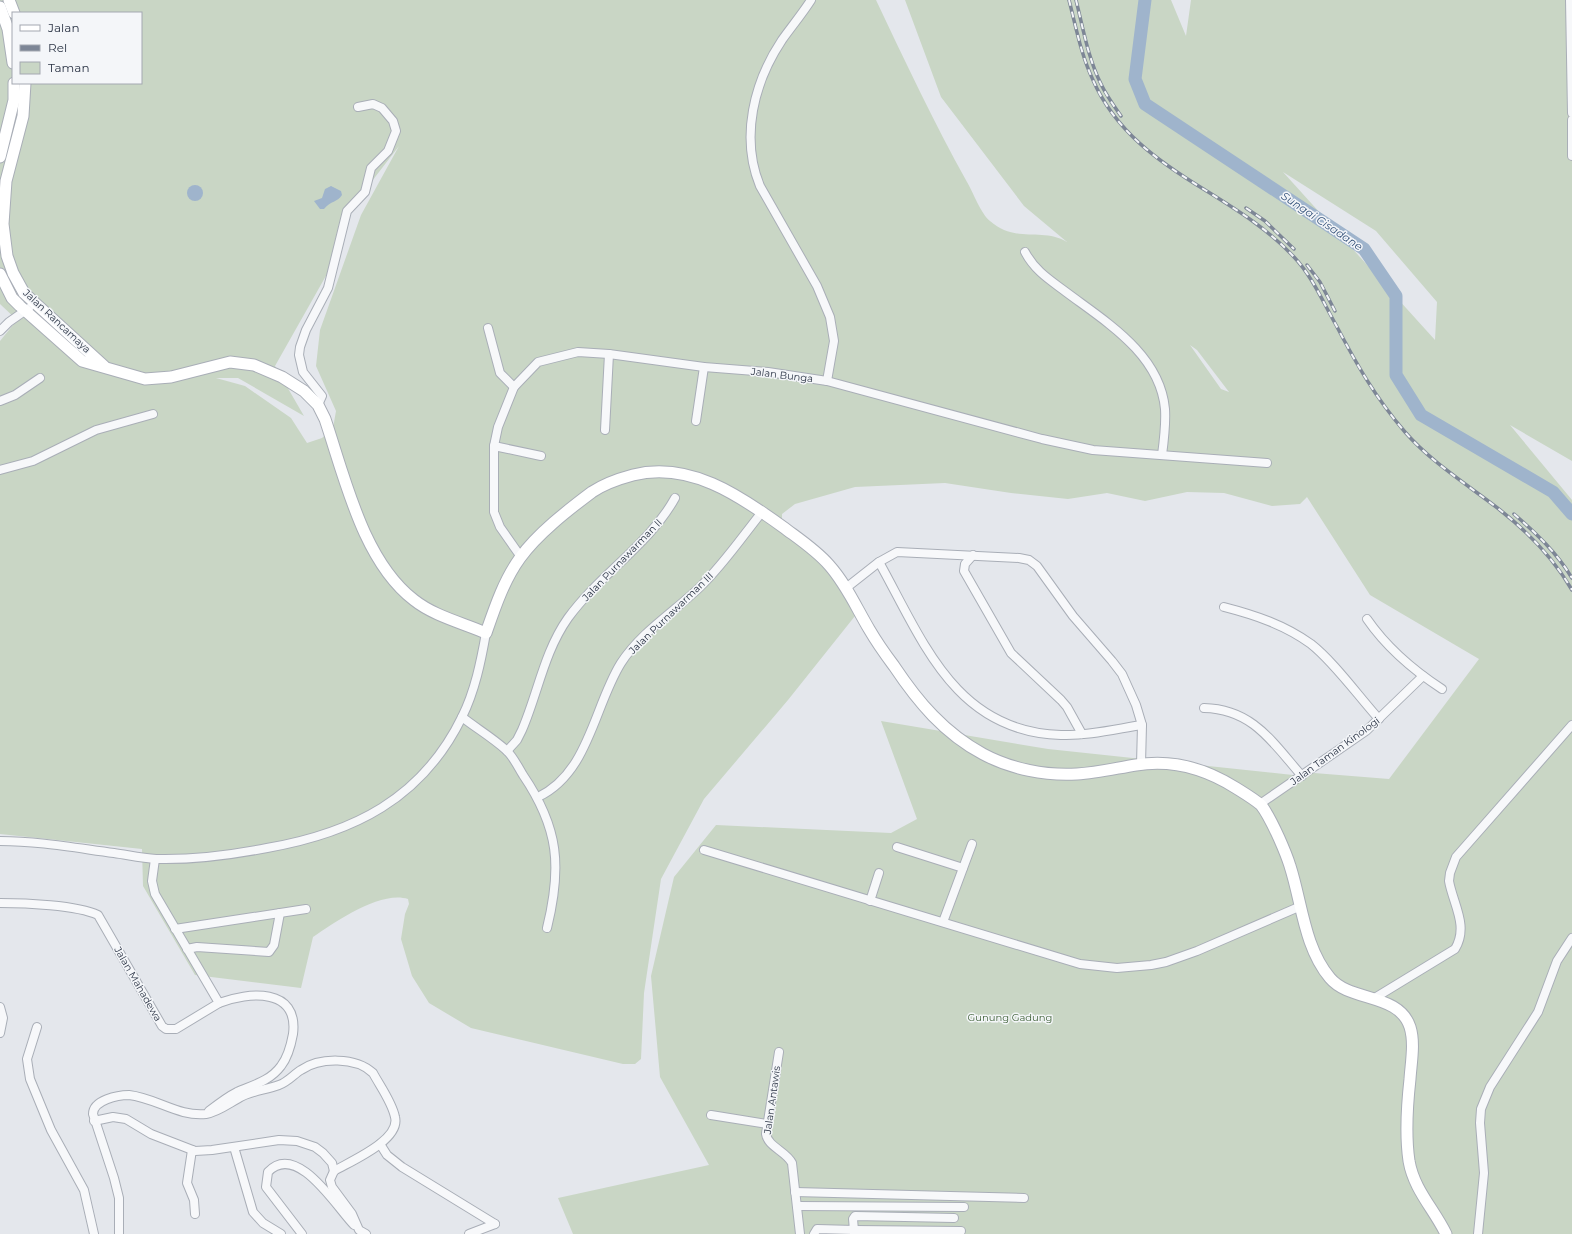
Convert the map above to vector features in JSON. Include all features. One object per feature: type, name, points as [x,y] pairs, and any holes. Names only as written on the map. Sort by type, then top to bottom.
[{"type":"street","points":[[9,0],[14,12]]},
{"type":"street","name":"Jalan Bunga","points":[[521,557],[500,527],[494,512],[494,446],[498,427],[514,387],[538,362],[578,352],[609,354],[704,368],[768,372],[827,381],[834,345],[834,334],[830,317],[817,286],[760,186],[754,172],[751,148],[752,117],[758,86],[782,40],[811,0]]},
{"type":"street","points":[[1570,0],[1572,113]]},
{"type":"street","points":[[0,7],[8,29],[12,56]]},
{"type":"street","points":[[0,157],[14,100],[14,84]]},
{"type":"street","name":"Jalan Rancamaya","points":[[25,84],[22,116],[3,180],[3,224],[7,256],[18,283],[24,293],[105,367]]},
{"type":"street","points":[[318,405],[322,396],[303,372],[299,355],[300,347],[306,330],[328,288],[347,211],[365,192],[371,168],[388,151],[396,131],[393,121],[382,108],[373,104],[358,107]]},
{"type":"street","points":[[1572,120],[1572,156]]},
{"type":"street","points":[[1025,252],[1038,271],[1124,337],[1150,367],[1160,385],[1164,402],[1165,425],[1162,455]]},
{"type":"street","name":"Jalan Rancamaya","points":[[0,274],[12,298],[24,311],[82,361],[105,367]]},
{"type":"street","points":[[0,331],[35,303]]},
{"type":"street","points":[[488,328],[500,373],[514,387]]},
{"type":"street","points":[[605,430],[609,354]]},
{"type":"street","points":[[105,367],[135,378],[158,379],[230,362],[241,362],[254,365],[282,377],[304,391],[318,405],[325,419],[364,533],[382,565],[396,583],[414,600],[429,609],[486,633]]},
{"type":"street","points":[[696,421],[704,368]]},
{"type":"street","points":[[0,401],[15,395],[40,378]]},
{"type":"street","points":[[827,381],[1042,439],[1093,450],[1268,463]]},
{"type":"street","points":[[0,470],[33,461],[100,428],[153,414]]},
{"type":"street","points":[[494,446],[541,456]]},
{"type":"street","points":[[0,841],[41,843],[154,859],[199,858],[248,852],[309,840],[351,825],[378,811],[418,779],[440,752],[462,717],[478,669],[486,633],[497,599],[521,557],[574,505],[598,488],[620,478],[641,473],[665,472],[686,474],[720,486],[762,512],[815,551],[828,564],[846,588],[871,632],[916,699],[938,723],[961,741],[986,756],[1031,771],[1056,774],[1078,774],[1141,764],[1161,763],[1199,769],[1218,776],[1260,804],[1274,827],[1289,863],[1306,930],[1320,964],[1328,976],[1338,986],[1389,1005],[1400,1012],[1411,1028],[1412,1060],[1406,1120],[1410,1162],[1420,1194],[1446,1234]]},
{"type":"street","name":"Jalan Purnawarman II","points":[[507,751],[517,740],[522,730],[547,658],[568,618],[599,582],[655,528],[675,498]]},
{"type":"street","name":"Jalan Purnawarman III","points":[[538,797],[560,784],[576,763],[613,677],[628,653],[646,634],[702,585],[762,512]]},
{"type":"street","points":[[846,588],[891,554],[904,551],[1019,558],[1029,560],[1037,566],[1073,616],[1122,674],[1136,705],[1142,725],[1141,764]]},
{"type":"street","points":[[973,555],[965,564],[964,571],[1002,640],[1020,663],[1067,707],[1082,734]]},
{"type":"street","points":[[880,562],[935,662],[950,683],[975,707],[993,718],[1027,731],[1062,735],[1082,734],[1142,725]]},
{"type":"street","points":[[1224,607],[1265,619],[1283,627],[1312,645],[1379,719]]},
{"type":"street","points":[[1367,619],[1385,642],[1423,676],[1442,689]]},
{"type":"street","name":"Jalan Taman Kinologi","points":[[1260,804],[1302,776],[1379,719],[1423,676]]},
{"type":"street","points":[[1204,708],[1232,713],[1253,723],[1262,730],[1302,776]]},
{"type":"street","points":[[462,717],[507,751],[538,797],[553,840],[557,860],[555,891],[547,928]]},
{"type":"street","points":[[1373,999],[1455,949],[1460,939],[1462,928],[1449,881],[1450,873],[1456,857],[1572,725]]},
{"type":"street","points":[[943,922],[972,844]]},
{"type":"street","points":[[897,847],[963,868]]},
{"type":"street","points":[[704,850],[1080,964],[1117,968],[1151,965],[1172,960],[1301,906]]},
{"type":"street","points":[[154,859],[152,888],[175,930],[219,1003],[246,995],[258,994],[271,997],[279,1001],[289,1010],[293,1022],[293,1033],[286,1059],[276,1072],[264,1080],[224,1100],[206,1114]]},
{"type":"street","points":[[870,901],[879,873]]},
{"type":"street","name":"Jalan Mahadewa","points":[[0,903],[28,903],[88,911],[98,915],[162,1026],[166,1029],[176,1029],[219,1003]]},
{"type":"street","points":[[175,930],[306,909]]},
{"type":"street","points":[[187,949],[197,946],[269,952],[274,945],[280,913]]},
{"type":"street","points":[[1478,1234],[1484,1173],[1480,1123],[1481,1109],[1490,1088],[1538,1012],[1557,962],[1572,938]]},
{"type":"street","points":[[0,1007],[2,1018],[0,1033]]},
{"type":"street","points":[[37,1027],[27,1059],[30,1079],[51,1130],[84,1190],[94,1234]]},
{"type":"street","name":"Jalan Antawis","points":[[779,1052],[766,1138],[786,1155],[792,1163],[800,1234]]},
{"type":"street","points":[[119,1234],[119,1198],[108,1159],[94,1121],[93,1112],[95,1106],[102,1101],[124,1095],[137,1097],[182,1112],[206,1114],[218,1110],[240,1097],[283,1083],[308,1066],[330,1062],[356,1063],[362,1065],[373,1073],[395,1115],[394,1128],[380,1144],[334,1171],[330,1180],[332,1186],[352,1214],[362,1232]]},
{"type":"street","points":[[711,1115],[767,1124]]},
{"type":"street","points":[[94,1121],[113,1118],[126,1119],[151,1134],[192,1150],[208,1150],[279,1140],[297,1141],[316,1147],[332,1163],[334,1171]]},
{"type":"street","points":[[380,1144],[387,1155],[402,1167],[495,1224],[469,1234]]},
{"type":"street","points":[[234,1147],[254,1212],[263,1223],[281,1234]]},
{"type":"street","points":[[192,1150],[187,1183],[194,1200],[195,1214]]},
{"type":"street","points":[[302,1234],[266,1187],[268,1172],[276,1166],[294,1166],[307,1172],[362,1232]]},
{"type":"street","points":[[795,1192],[1024,1198]]},
{"type":"street","points":[[797,1206],[964,1207]]},
{"type":"street","points":[[854,1232],[853,1219],[855,1216],[954,1218]]},
{"type":"street","points":[[814,1234],[817,1229],[854,1232],[961,1231]]},
{"type":"green space","name":"Gunung Gadung","points":[[0,0],[876,0],[931,115],[980,208],[987,218],[1000,228],[1009,232],[1048,236],[1067,242],[1024,206],[941,97],[905,0],[1171,0],[1186,36],[1191,0],[1572,0],[1572,461],[1510,425],[1572,500],[1572,1234],[573,1234],[558,1198],[709,1165],[660,1077],[651,976],[674,877],[716,825],[891,833],[917,819],[881,721],[1048,749],[1302,776],[1314,773],[1389,779],[1479,659],[1370,595],[1307,497],[1300,504],[1272,506],[1224,493],[1187,492],[1145,501],[1107,493],[1068,499],[1011,493],[945,483],[855,487],[795,504],[782,514],[782,522],[859,605],[855,616],[788,700],[704,799],[661,879],[644,993],[641,1059],[635,1064],[623,1064],[471,1028],[429,1003],[412,976],[401,939],[405,914],[409,904],[408,899],[397,897],[372,903],[333,923],[313,937],[301,988],[195,975],[143,886],[142,849],[0,834],[0,341],[18,321],[0,304]],"holes":[[[399,146],[361,215],[320,330],[316,366],[336,411],[333,428],[322,438],[307,443],[291,418],[245,386],[216,378],[238,378],[304,416],[275,366],[327,274],[339,224]],[[1283,172],[1376,231],[1437,302],[1435,340]],[[1190,345],[1197,350],[1229,392],[1221,389]]]},
{"type":"water","points":[[195,185],[202,190],[203,193],[198,200],[195,201],[188,196],[187,193],[192,186]]},
{"type":"water","points":[[331,186],[341,191],[342,195],[324,209],[320,209],[314,201],[322,198],[325,189]]},
{"type":"waterway","name":"Sungai Cisadane","points":[[1145,0],[1135,79],[1145,104],[1364,249],[1396,296],[1396,375],[1421,415],[1553,492],[1572,514]]},
{"type":"railway","points":[[1069,0],[1085,61],[1102,98],[1113,115],[1140,144],[1155,156],[1263,229],[1294,257],[1312,281],[1351,354],[1394,419],[1405,432],[1438,464],[1521,527],[1549,557],[1572,590]]},
{"type":"railway","points":[[1076,0],[1086,43],[1096,74],[1105,92],[1121,116]]},
{"type":"railway","points":[[1246,208],[1265,221],[1294,249]]},
{"type":"railway","points":[[1307,265],[1320,282],[1335,311]]},
{"type":"railway","points":[[1514,514],[1546,544],[1560,560],[1572,578]]}]
